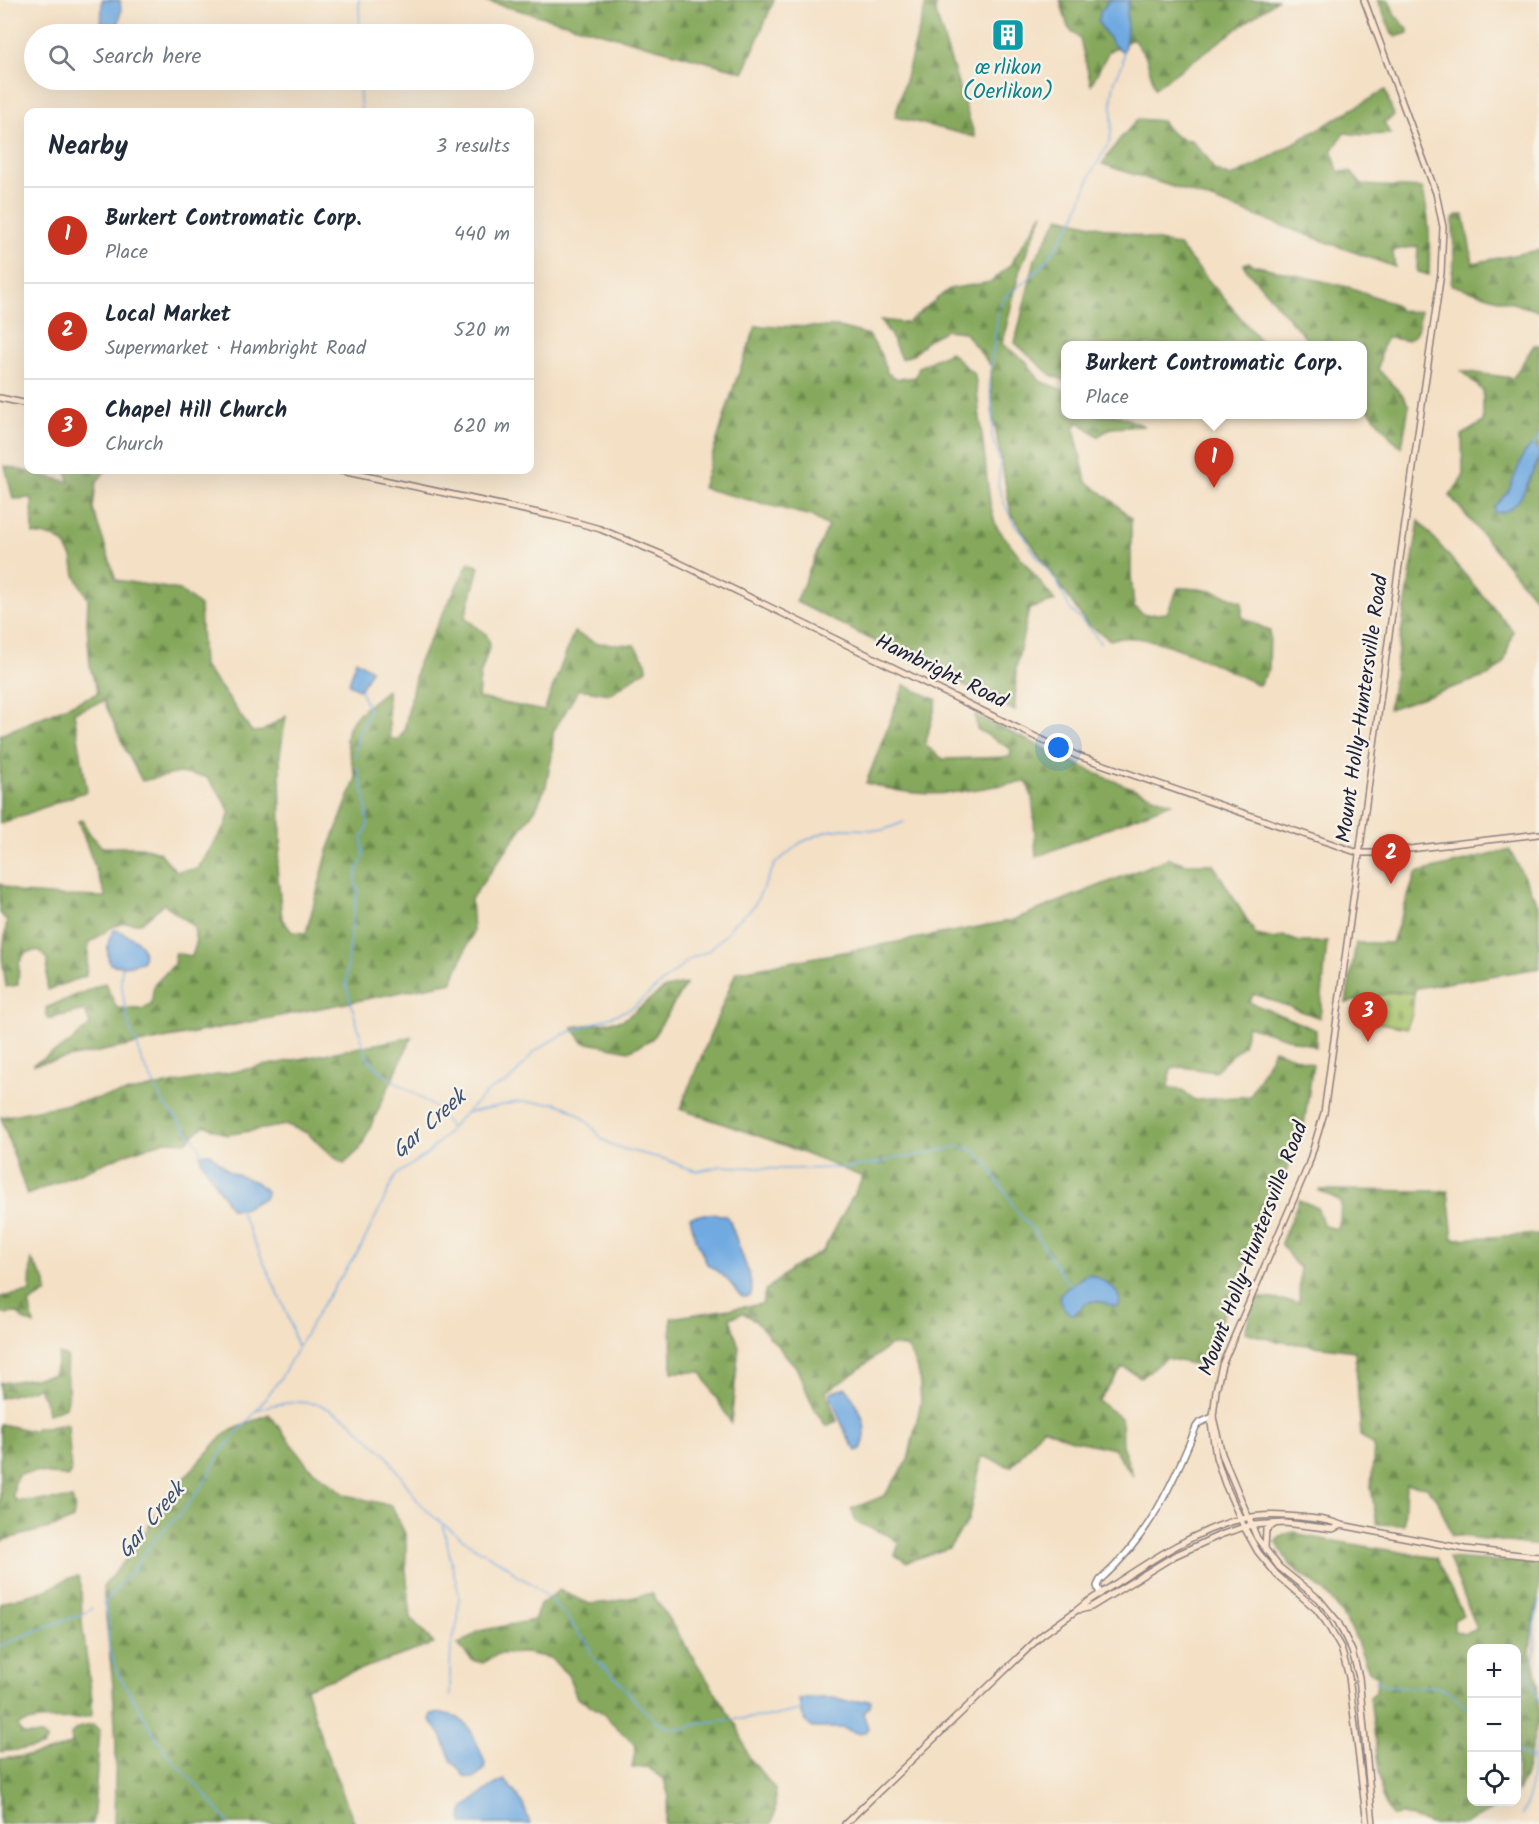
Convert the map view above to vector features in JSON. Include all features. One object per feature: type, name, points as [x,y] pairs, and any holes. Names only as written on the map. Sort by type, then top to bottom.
[{"type":"main road","name":"Mount Holly-Huntersville Road","points":[[1364,0],[1434,186],[1442,219],[1440,282],[1359,853],[1328,1092],[1320,1129],[1308,1166],[1222,1365],[1213,1417],[1222,1454],[1255,1533],[1265,1550],[1279,1567],[1319,1599],[1338,1622],[1352,1650],[1359,1677],[1373,1824]]},
{"type":"main road","points":[[0,398],[24,403]]},
{"type":"main road","name":"Hambright Road","points":[[356,474],[557,517],[600,529],[663,555],[1078,756],[1359,853],[1539,834]]},
{"type":"main road","name":"Mount Holly-Huntersville Road","points":[[1213,1417],[1210,1423],[1215,1453],[1225,1484],[1244,1527],[1266,1564],[1316,1609],[1341,1648],[1350,1677],[1367,1824]]},
{"type":"main road","points":[[845,1824],[1042,1635],[1100,1594],[1181,1543],[1221,1525],[1249,1518],[1293,1517],[1334,1522],[1465,1549],[1539,1557]]},
{"type":"main road","points":[[1077,1610],[1091,1607],[1174,1556],[1244,1527],[1285,1522],[1333,1529],[1341,1525]]},
{"type":"main road","points":[[1265,1550],[1266,1530],[1285,1522]]},
{"type":"street","points":[[1100,1594],[1097,1586],[1100,1580],[1128,1551],[1154,1516],[1176,1474],[1196,1427],[1199,1423],[1213,1417]]},
{"type":"green space","points":[[482,0],[774,0],[744,72]]},
{"type":"green space","points":[[927,0],[938,0],[935,11],[975,137],[895,117]]},
{"type":"green space","points":[[1060,0],[1277,0],[1155,88],[1146,57],[1133,39],[1109,51],[1091,85],[1080,39],[1068,27]]},
{"type":"green space","points":[[1378,0],[1389,0],[1395,15],[1408,29],[1408,33],[1396,37],[1392,34]]},
{"type":"green space","points":[[1385,90],[1394,116],[1384,122],[1390,134],[1344,133],[1332,151],[1338,171],[1351,172],[1362,185],[1422,188],[1429,231],[1429,275],[1418,272],[1418,246],[1395,250],[1393,253],[1395,267],[1198,195],[1102,164],[1138,119],[1162,121],[1174,135],[1181,139],[1191,140],[1208,159],[1214,170],[1231,177],[1260,163]]},
{"type":"green space","points":[[1043,213],[1020,269],[1002,344],[1026,361],[1040,381],[1061,389],[1061,419],[1127,419],[1144,426],[1111,428],[1098,436],[1078,422],[1074,428],[1086,481],[1131,518],[1131,575],[1134,607],[1145,615],[1167,613],[1178,588],[1211,591],[1242,602],[1242,617],[1270,631],[1269,669],[1259,685],[1165,644],[1145,639],[1110,640],[1086,623],[1011,514],[992,410],[991,366],[964,332],[946,330],[929,339],[914,354],[901,359],[890,334],[880,320],[907,323],[949,289],[991,282],[1010,265]]},
{"type":"green space","points":[[1457,215],[1464,215],[1473,263],[1539,250],[1539,311],[1451,285],[1454,256],[1453,219]]},
{"type":"green space","points":[[1059,217],[1179,246],[1261,341],[1061,341],[1061,379],[1051,375],[1015,343],[1035,259]]},
{"type":"green space","points":[[1249,262],[1253,265],[1352,288],[1394,304],[1399,310],[1420,311],[1418,328],[1411,339],[1387,338],[1383,345],[1378,369],[1403,396],[1409,406],[1402,446],[1397,445],[1367,408],[1367,341],[1309,341],[1245,268],[1244,264]]},
{"type":"green space","points":[[756,326],[839,327],[869,335],[881,355],[887,373],[898,379],[916,377],[919,367],[950,352],[975,375],[990,503],[996,526],[1055,601],[1029,609],[1016,668],[1015,711],[796,602],[828,526],[811,516],[702,488],[733,389]]},
{"type":"green space","points":[[1534,345],[1539,345],[1539,603],[1450,496],[1463,477],[1462,435],[1483,422],[1483,391],[1462,371],[1513,378]]},
{"type":"green space","points":[[5,466],[24,471],[24,474],[37,474],[69,482],[67,474],[103,474],[96,483],[93,509],[116,580],[180,590],[200,606],[203,666],[252,732],[263,731],[286,716],[280,754],[281,842],[277,867],[282,919],[292,932],[306,933],[328,851],[356,778],[346,740],[348,727],[360,712],[387,690],[390,738],[398,740],[404,731],[418,663],[469,562],[479,567],[465,618],[486,634],[490,644],[480,676],[478,698],[544,711],[574,632],[596,643],[634,645],[646,662],[647,669],[610,694],[579,689],[553,732],[552,756],[546,786],[536,808],[471,899],[473,932],[452,982],[32,1065],[67,1045],[90,1025],[85,1010],[48,1019],[46,1008],[105,983],[117,1008],[141,1009],[151,1005],[154,985],[174,964],[175,953],[192,956],[196,944],[194,927],[164,904],[141,923],[124,923],[112,927],[89,943],[86,976],[47,990],[47,960],[39,950],[25,953],[19,963],[18,985],[6,987],[2,957],[7,921],[0,913],[0,884],[21,893],[106,897],[78,821],[82,820],[90,834],[102,847],[142,847],[159,852],[176,871],[197,869],[226,825],[230,811],[206,777],[179,773],[142,781],[104,701],[74,712],[87,791],[0,824],[0,735],[98,693],[90,667],[88,599],[75,575],[72,557],[64,544],[54,537],[33,534],[32,498],[13,499]]},
{"type":"green space","points":[[1419,521],[1513,631],[1504,663],[1490,675],[1389,709]]},
{"type":"green space","points":[[904,685],[937,700],[925,745],[943,759],[1010,757],[1011,749],[977,729],[975,715],[1104,777],[1171,803],[1036,857],[1033,801],[1027,782],[930,794],[903,792],[866,783]]},
{"type":"green space","points":[[1510,850],[1539,907],[1539,968],[1416,988],[1414,993],[1394,992],[1346,1003],[1356,943],[1392,943],[1416,873]]},
{"type":"green space","points":[[1169,858],[1186,864],[1213,864],[1256,935],[1275,939],[1283,936],[1300,942],[1327,942],[1320,1018],[1254,994],[1249,1002],[1316,1030],[1316,1047],[1248,1026],[1243,1045],[1214,1072],[1183,1067],[1171,1069],[1168,1087],[1179,1089],[1195,1100],[1250,1096],[1274,1050],[1313,1064],[1303,1132],[1201,1366],[1166,1358],[1141,1377],[1123,1367],[1098,1401],[1121,1418],[1122,1445],[1133,1476],[1114,1449],[1072,1440],[1043,1428],[1011,1467],[982,1456],[968,1521],[949,1548],[906,1562],[895,1555],[899,1544],[895,1540],[856,1522],[851,1509],[884,1496],[908,1460],[921,1402],[919,1374],[908,1348],[891,1345],[826,1391],[837,1421],[826,1426],[815,1410],[796,1367],[755,1320],[743,1313],[730,1318],[739,1347],[731,1423],[701,1372],[672,1372],[671,1318],[762,1304],[765,1291],[791,1269],[823,1251],[863,1177],[773,1141],[680,1109],[736,972],[1010,921]]},
{"type":"green space","points":[[686,984],[652,1039],[629,1051],[583,1042],[572,1027],[623,1020],[665,988]]},
{"type":"green space","points":[[1394,992],[1414,993],[1412,1013],[1407,1028],[1363,1020],[1366,999]]},
{"type":"green space","points":[[412,1037],[360,1149],[344,1164],[307,1133],[287,1125],[226,1135],[205,1125],[186,1142],[165,1141],[123,1155],[27,1195],[1,1117]]},
{"type":"green space","points":[[1318,1190],[1448,1191],[1453,1239],[1539,1234],[1539,1546],[1452,1535],[1438,1501],[1427,1487],[1406,1484],[1404,1525],[1377,1524],[1371,1488],[1374,1446],[1361,1436],[1355,1351],[1275,1341],[1245,1332],[1255,1297],[1299,1302],[1300,1268],[1281,1243],[1299,1200],[1317,1207],[1324,1226],[1337,1229],[1340,1221],[1341,1201]]},
{"type":"green space","points":[[31,1259],[46,1282],[47,1292],[29,1303],[34,1325],[23,1320],[18,1313],[0,1314],[0,1297],[30,1292]]},
{"type":"green space","points":[[59,1354],[67,1357],[68,1401],[66,1407],[48,1414],[44,1397],[38,1388],[0,1398],[0,1382],[52,1375]]},
{"type":"green space","points":[[269,1414],[308,1466],[346,1495],[392,1506],[406,1536],[406,1570],[411,1618],[434,1644],[306,1688],[323,1744],[355,1824],[114,1824],[116,1745],[113,1686],[103,1587],[138,1544],[168,1496],[225,1433]]},
{"type":"green space","points":[[66,1423],[71,1472],[68,1477],[37,1472],[19,1474],[15,1481],[13,1497],[18,1501],[72,1499],[75,1507],[73,1519],[60,1525],[0,1541],[0,1424],[33,1431],[37,1427],[46,1428]]},
{"type":"green space","points":[[1295,1532],[1304,1536],[1436,1558],[1463,1615],[1454,1620],[1454,1631],[1464,1634],[1477,1629],[1449,1558],[1539,1564],[1539,1594],[1530,1652],[1536,1671],[1539,1716],[1521,1784],[1521,1644],[1467,1644],[1467,1806],[1497,1806],[1467,1824],[1431,1824],[1403,1815],[1392,1816],[1382,1797],[1370,1697],[1376,1692],[1377,1677],[1369,1671],[1353,1632],[1335,1604],[1325,1592],[1289,1564],[1276,1541]]},
{"type":"green space","points":[[78,1576],[81,1586],[82,1623],[92,1715],[74,1719],[36,1720],[18,1725],[19,1730],[25,1735],[42,1735],[47,1739],[42,1747],[0,1752],[0,1603],[43,1591]]},
{"type":"green space","points":[[559,1590],[590,1604],[652,1593],[738,1728],[748,1756],[775,1789],[775,1812],[772,1824],[738,1824],[731,1821],[720,1822],[720,1824],[664,1824],[669,1797],[664,1779],[647,1767],[632,1768],[636,1746],[600,1711],[577,1698],[568,1675],[550,1658],[525,1653],[498,1654],[483,1663],[472,1660],[458,1645],[479,1631],[534,1620],[540,1605]]},
{"type":"green space","points":[[94,1725],[100,1730],[93,1824],[0,1824],[0,1759],[37,1754],[64,1747],[72,1743],[71,1734],[76,1730]]},
{"type":"water","points":[[102,0],[120,0],[119,24],[101,24]]},
{"type":"water","points":[[1109,0],[1129,0],[1123,52],[1113,44],[1098,22],[1100,13]]},
{"type":"water","points":[[1532,445],[1539,450],[1538,459],[1518,502],[1508,510],[1495,513],[1494,507],[1508,492],[1524,454]]},
{"type":"water","points":[[356,660],[371,670],[360,690],[349,684]]},
{"type":"water","points":[[114,930],[138,942],[143,951],[143,961],[127,966],[110,964],[108,947]]},
{"type":"water","points":[[210,1153],[230,1172],[256,1182],[267,1192],[266,1197],[243,1209],[231,1209],[202,1162],[200,1154]]},
{"type":"water","points":[[705,1214],[724,1215],[729,1219],[749,1274],[751,1295],[742,1297],[726,1278],[707,1264],[694,1234],[690,1217]]},
{"type":"water","points":[[1090,1274],[1116,1291],[1120,1301],[1118,1307],[1093,1301],[1088,1302],[1072,1315],[1063,1306],[1060,1294]]},
{"type":"water","points":[[846,1388],[859,1409],[864,1425],[864,1441],[861,1449],[857,1451],[846,1434],[831,1397],[831,1392]]},
{"type":"water","points":[[834,1698],[847,1702],[871,1701],[870,1706],[863,1713],[867,1731],[860,1734],[842,1728],[812,1728],[804,1719],[800,1708],[799,1700]]},
{"type":"water","points":[[431,1714],[453,1716],[467,1726],[485,1763],[484,1769],[475,1778],[463,1775],[452,1762],[441,1735],[430,1719]]},
{"type":"water","points":[[505,1780],[523,1803],[530,1824],[462,1824],[463,1809]]},
{"type":"waterway","points":[[359,0],[360,24]]},
{"type":"waterway","points":[[1100,643],[1092,631],[1070,609],[1057,582],[1030,547],[1024,535],[1015,526],[1005,505],[998,485],[1000,466],[992,437],[993,411],[989,383],[999,306],[1007,295],[1041,267],[1055,249],[1075,217],[1091,174],[1110,141],[1112,94],[1115,80],[1123,63],[1123,51]]},
{"type":"waterway","points":[[360,90],[361,108]]},
{"type":"waterway","points":[[1532,447],[1539,436]]},
{"type":"waterway","points":[[355,757],[357,738],[369,712],[360,689]]},
{"type":"waterway","points":[[357,767],[365,797],[368,826],[362,839],[364,856],[357,871],[355,884],[358,887],[351,930],[346,985],[348,993],[366,1055],[390,1078],[436,1109],[450,1128]]},
{"type":"waterway","name":"Gar Creek","points":[[103,1604],[134,1569],[152,1542],[184,1510],[204,1483],[222,1450],[249,1420],[280,1379],[321,1307],[361,1247],[396,1175],[427,1154],[491,1089],[506,1083],[515,1075],[533,1053],[564,1034],[632,1008],[691,958],[708,951],[755,904],[775,864],[800,843],[827,831],[883,830],[904,822]]},
{"type":"waterway","points":[[122,966],[121,981],[125,1008],[140,1057],[164,1104],[198,1145],[202,1155]]},
{"type":"waterway","points":[[466,1113],[517,1102],[555,1103],[577,1113],[602,1139],[615,1147],[668,1160],[698,1171],[722,1166],[777,1169],[845,1168],[956,1147],[967,1148],[976,1152],[989,1166],[1014,1208],[1034,1231],[1063,1277],[1073,1287]]},
{"type":"waterway","points":[[240,1211],[287,1313],[297,1347]]},
{"type":"waterway","points":[[257,1410],[272,1405],[297,1402],[319,1404],[349,1420],[387,1456],[420,1504],[434,1517],[471,1545],[509,1567],[517,1576],[531,1583],[550,1599],[587,1642],[592,1656],[657,1722],[670,1728],[683,1729],[697,1724],[773,1716],[800,1710]]},
{"type":"waterway","points":[[443,1526],[459,1595],[458,1620],[451,1647],[450,1697]]},
{"type":"waterway","points":[[1539,1601],[1534,1625],[1535,1651],[1530,1670],[1539,1700]]},
{"type":"waterway","points":[[105,1604],[109,1647],[116,1670],[166,1753],[206,1795],[229,1824]]},
{"type":"waterway","name":"Gar Creek","points":[[0,1646],[92,1608]]},
{"type":"waterway","points":[[1374,1681],[1399,1688],[1433,1686],[1455,1696],[1467,1708]]},
{"type":"waterway","points":[[1522,1815],[1529,1796],[1532,1764],[1539,1736]]},
{"type":"waterway","points":[[1519,1752],[1532,1760]]},
{"type":"place","name":"œrlikon (Oerlikon)","points":[[1008,35]]},
{"type":"place","name":"Burkert Contromatic Corp.","points":[[1214,488]]},
{"type":"place","name":"Local Market","points":[[1391,884]]},
{"type":"place","name":"Chapel Hill Church","points":[[1368,1042]]}]
